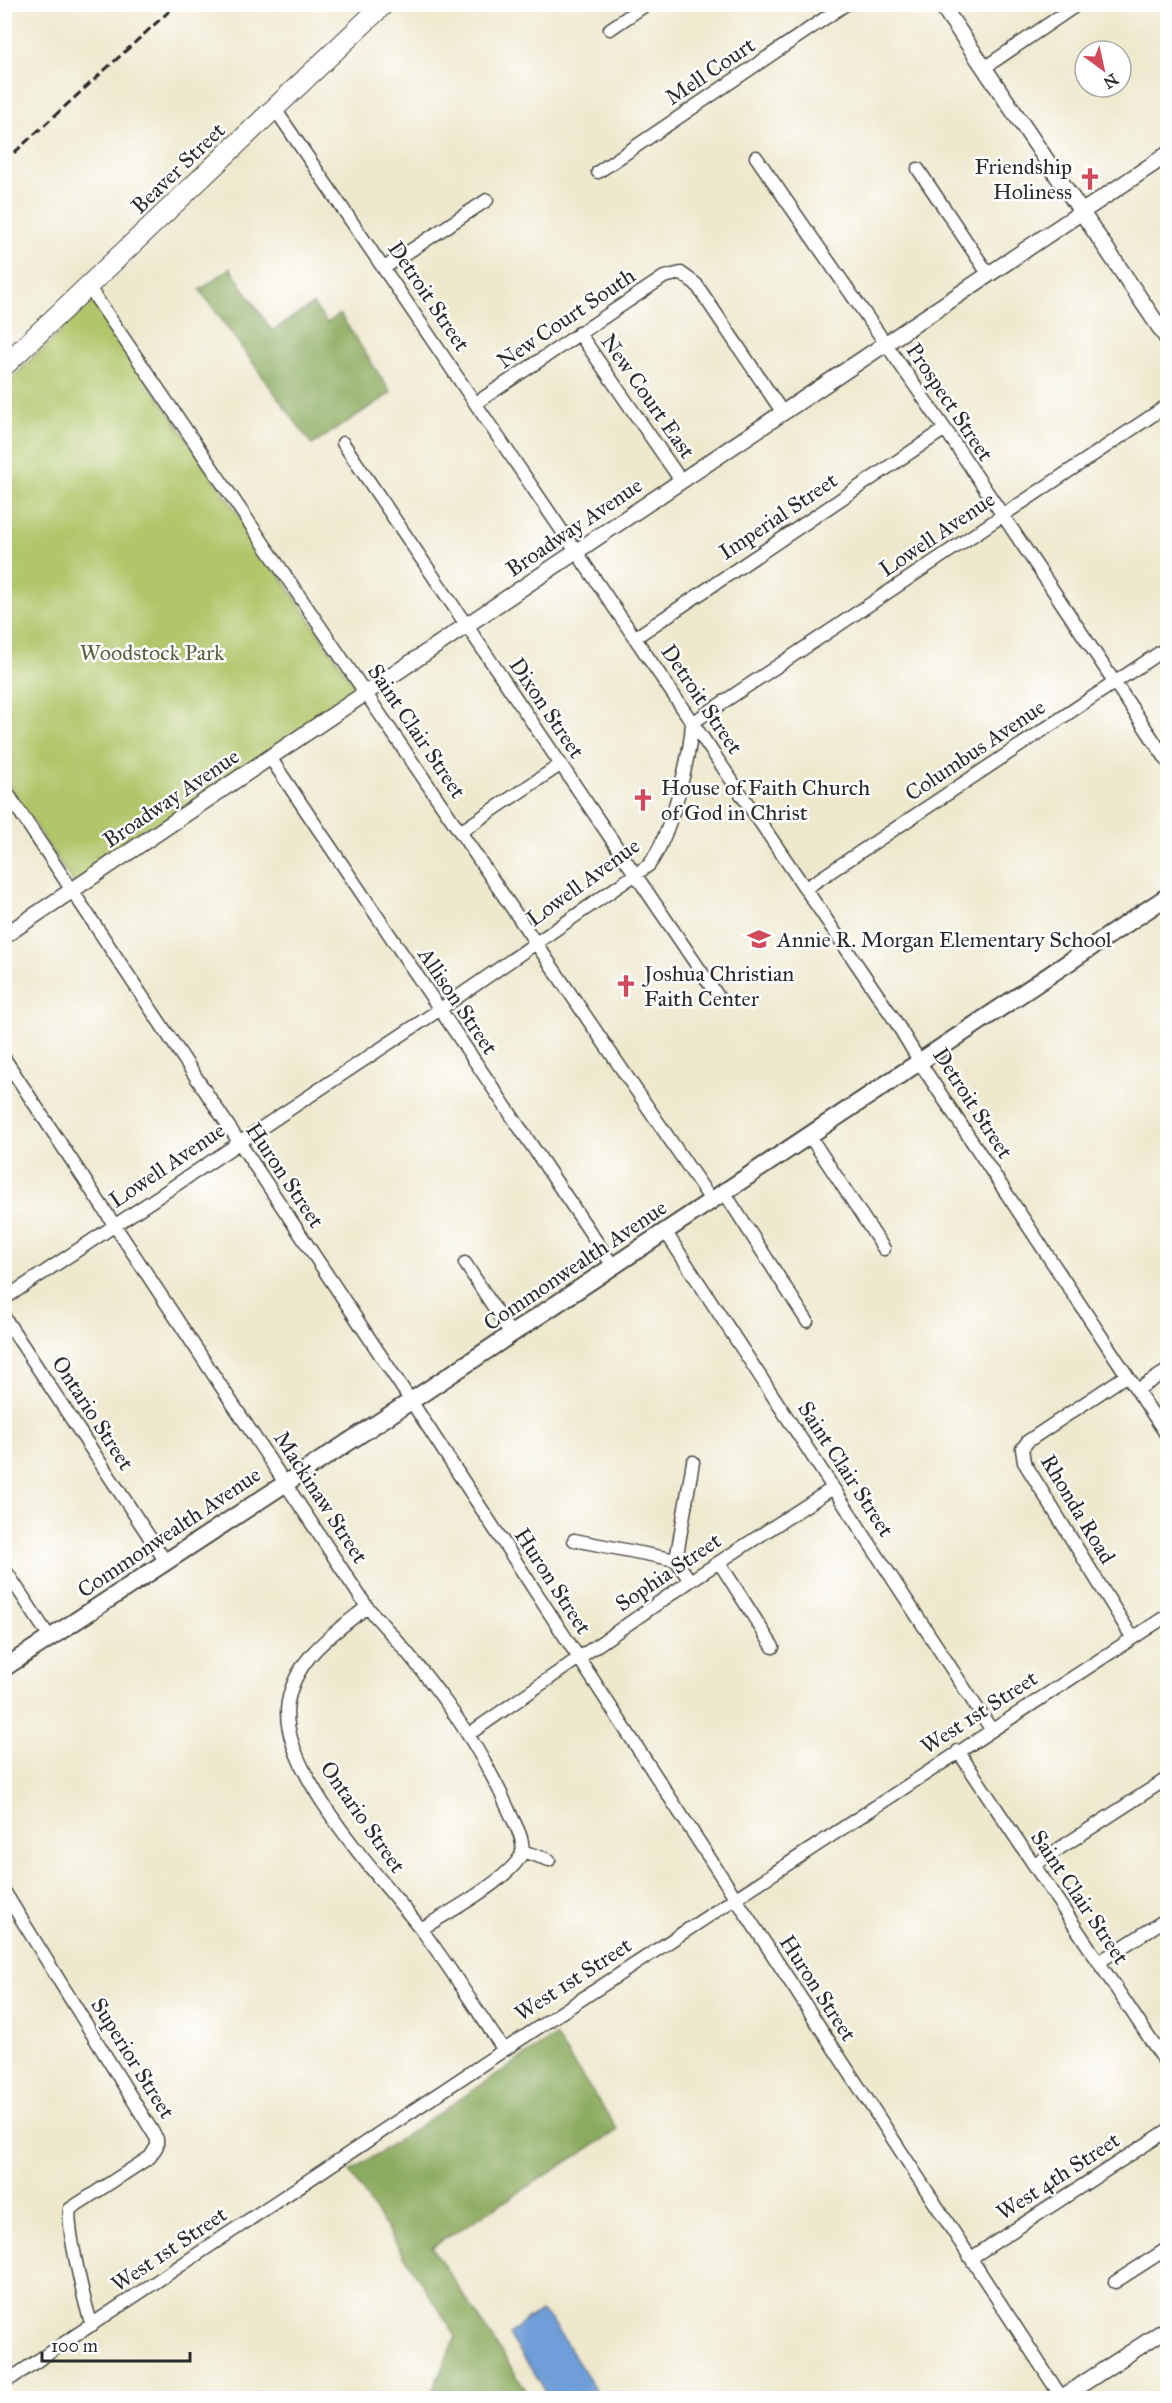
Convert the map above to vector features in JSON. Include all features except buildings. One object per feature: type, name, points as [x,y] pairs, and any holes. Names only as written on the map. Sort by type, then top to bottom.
[{"type":"main road","name":"Beaver Street","points":[[4,366],[384,4]]},
{"type":"main road","name":"Commonwealth Avenue","points":[[4,1668],[411,1401],[1167,896]]},
{"type":"street","points":[[610,29],[647,4]]},
{"type":"street","name":"Mell Court","points":[[598,172],[846,4]]},
{"type":"street","points":[[941,4],[1167,340]]},
{"type":"street","points":[[984,68],[1078,4]]},
{"type":"street","name":"Detroit Street","points":[[274,109],[806,888],[1167,1437]]},
{"type":"street","name":"Broadway Avenue","points":[[4,936],[271,759],[1167,154]]},
{"type":"street","name":"Prospect Street","points":[[756,157],[945,429],[1167,762]]},
{"type":"street","points":[[918,169],[989,275]]},
{"type":"street","points":[[384,268],[487,200]]},
{"type":"street","name":"New Court South","points":[[476,403],[664,277],[681,273],[696,284],[783,413]]},
{"type":"street","name":"Saint Clair Street","points":[[88,286],[537,943],[807,1321]]},
{"type":"street","name":"New Court East","points":[[579,333],[681,482]]},
{"type":"street","name":"Lowell Avenue","points":[[4,1299],[439,1010],[649,865],[664,842],[691,741],[692,723],[1167,405]]},
{"type":"street","name":"Imperial Street","points":[[636,637],[945,429]]},
{"type":"street","name":"Dixon Street","points":[[343,443],[717,995]]},
{"type":"street","name":"Columbus Avenue","points":[[806,888],[1167,647]]},
{"type":"street","name":"Allison Street","points":[[271,759],[613,1266]]},
{"type":"street","points":[[460,832],[560,765]]},
{"type":"street","name":"Huron Street","points":[[4,788],[411,1401],[1062,2398]]},
{"type":"street","name":"Mackinaw Street","points":[[4,1058],[286,1481],[367,1607],[406,1649],[468,1734],[497,1783],[521,1838],[522,1851]]},
{"type":"street","points":[[809,1135],[884,1250]]},
{"type":"street","name":"Saint Clair Street","points":[[665,1232],[992,1729]]},
{"type":"street","points":[[465,1263],[511,1334]]},
{"type":"street","name":"Ontario Street","points":[[4,1317],[166,1562]]},
{"type":"street","points":[[1137,1390],[1167,1370]]},
{"type":"street","name":"Rhonda Road","points":[[1127,1375],[1028,1441],[1022,1449],[1024,1462],[1132,1638]]},
{"type":"street","points":[[690,1581],[676,1560],[693,1462]]},
{"type":"street","name":"Sophia Street","points":[[468,1734],[690,1581],[833,1488]]},
{"type":"street","points":[[574,1540],[676,1560]]},
{"type":"street","points":[[719,1562],[773,1647]]},
{"type":"street","points":[[4,1568],[50,1638]]},
{"type":"street","name":"Ontario Street","points":[[367,1607],[322,1642],[307,1658],[291,1690],[287,1718],[297,1754],[332,1815],[368,1866],[421,1929],[504,2050]]},
{"type":"street","name":"West 1st Street","points":[[4,2383],[504,2050],[1167,1615]]},
{"type":"street","name":"Saint Clair Street","points":[[958,1751],[1166,2061]]},
{"type":"street","points":[[1034,1865],[1167,1778]]},
{"type":"street","points":[[421,1929],[491,1884],[516,1864],[522,1851],[549,1860]]},
{"type":"street","name":"Superior Street","points":[[4,1891],[158,2139],[157,2146],[150,2157],[70,2209],[69,2225],[84,2302],[92,2325]]},
{"type":"street","points":[[1098,1962],[1167,1918]]},
{"type":"street","name":"West 4th Street","points":[[970,2258],[1167,2130]]},
{"type":"street","points":[[1115,2282],[1167,2248]]},
{"type":"street","points":[[1062,2398],[1167,2328]]},
{"type":"green space","points":[[230,268],[272,331],[313,304],[327,323],[340,314],[391,393],[312,445],[200,290]]},
{"type":"green space","name":"Woodstock Park","points":[[93,300],[359,692],[74,884],[5,780],[5,385]]},
{"type":"green space","points":[[555,2036],[618,2130],[432,2247],[526,2390],[510,2398],[497,2398],[491,2391],[479,2398],[429,2398],[456,2336],[350,2172]]},
{"type":"water","points":[[541,2312],[553,2322],[600,2398],[550,2398],[509,2335],[527,2319]]},
{"type":"railway","points":[[4,162],[177,4]]},
{"type":"place","name":"Friendship Holiness","points":[[1090,179]]},
{"type":"place","name":"House of Faith Church of God in Christ","points":[[643,800]]},
{"type":"place","name":"Annie R. Morgan Elementary School","points":[[759,939]]},
{"type":"place","name":"Joshua Christian Faith Center","points":[[626,986]]}]
